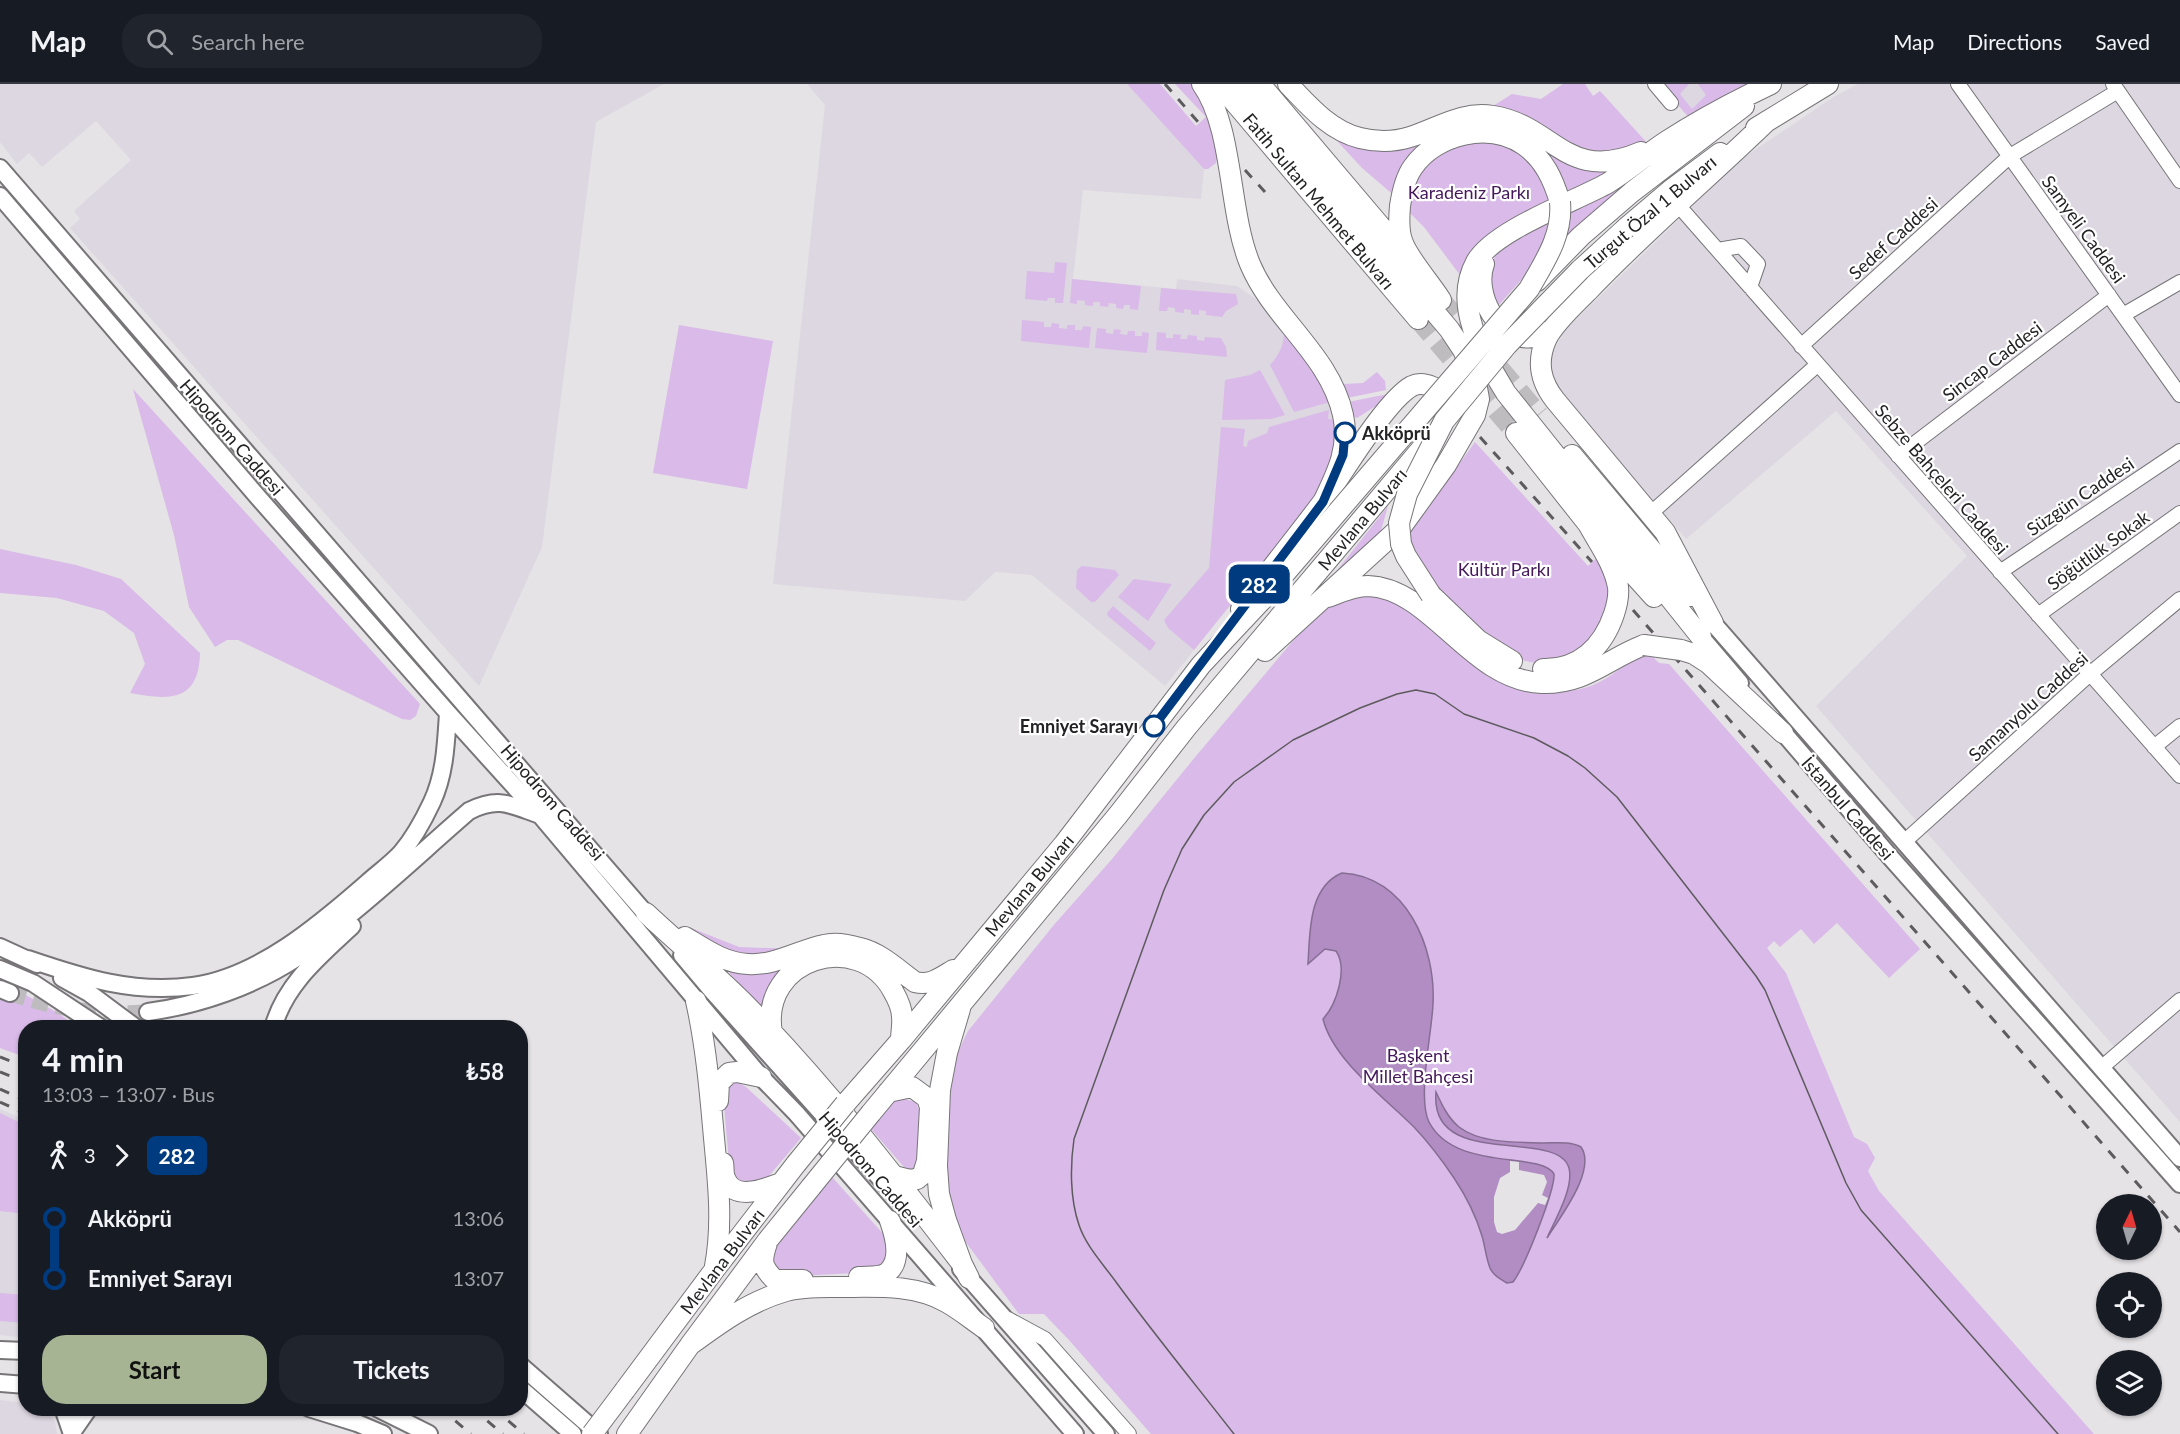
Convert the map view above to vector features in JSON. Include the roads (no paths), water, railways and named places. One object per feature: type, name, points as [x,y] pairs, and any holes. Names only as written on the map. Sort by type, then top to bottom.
[{"type":"highway","points":[[1202,84],[1211,99],[1223,137],[1237,223],[1249,263],[1274,305],[1322,366],[1333,386],[1340,406],[1344,426],[1343,455],[1323,502]]},
{"type":"highway","name":"Fatih Sultan Mehmet Bulvarı","points":[[1219,84],[1418,319]]},
{"type":"highway","points":[[1186,728],[1317,601],[1402,526],[1458,444],[1475,415],[1479,399],[1475,377],[1463,350],[1449,329],[1242,84]]},
{"type":"highway","name":"Fatih Sultan Mehmet Bulvarı","points":[[1260,84],[1335,170],[1441,300],[1403,245],[1399,221],[1403,192],[1411,170],[1429,150],[1447,140],[1478,133],[1492,134],[1521,144],[1542,162],[1551,176],[1560,202],[1561,217],[1557,238],[1529,289]]},
{"type":"highway","points":[[1288,84],[1343,133],[1376,141],[1394,141],[1409,137],[1452,119],[1491,116],[1507,119],[1526,127],[1562,151],[1576,158],[1595,162],[1617,161],[1665,142]]},
{"type":"highway","name":"Turgut Özal 1 Bulvarı","points":[[1665,142],[1725,105],[1771,84]]},
{"type":"highway","name":"Turgut Özal 1 Bulvarı","points":[[1480,346],[1529,289],[1581,236],[1632,192],[1771,84]]},
{"type":"highway","name":"Turgut Özal 1 Bulvarı","points":[[1492,364],[1507,345],[1580,270],[1626,228],[1701,166],[1767,121],[1828,84]]},
{"type":"highway","points":[[1707,630],[1665,532],[1543,383],[1542,355],[1546,340],[1552,330],[1631,246],[1767,121]]},
{"type":"highway","points":[[1665,142],[1601,186],[1504,235],[1486,248],[1476,262],[1469,281],[1469,313],[1475,335],[1506,393],[1707,630]]},
{"type":"highway","points":[[1504,235],[1485,260],[1482,268],[1480,284],[1488,306],[1496,320],[1510,333],[1534,337],[1552,330]]},
{"type":"highway","name":"Mevlana Bulvarı","points":[[592,1434],[714,1269],[796,1164],[1064,844],[1201,665],[1262,600],[1480,346]]},
{"type":"highway","name":"Mevlana Bulvarı","points":[[627,1434],[768,1240],[962,1001],[1118,815],[1186,728],[1492,364]]},
{"type":"highway","points":[[1201,665],[1323,502],[1379,421],[1403,393],[1413,386],[1423,384],[1454,401],[1464,412],[1465,421],[1458,444]]},
{"type":"highway","name":"İstanbul Caddesi","points":[[1539,415],[1707,630]]},
{"type":"highway","points":[[1444,421],[1407,494],[1399,523],[1401,544],[1431,595],[1478,640],[1519,665],[1547,669],[1573,664],[1587,656],[1599,644],[1610,627],[1618,598],[1617,584],[1609,560],[1588,524]]},
{"type":"highway","name":"İstanbul Caddesi","points":[[1516,433],[1588,524],[1673,619],[1707,630]]},
{"type":"highway","points":[[1317,601],[1353,588],[1368,586],[1401,594],[1481,659],[1515,678],[1542,682],[1581,678],[1644,645],[1681,650],[1694,654],[1708,663],[1783,733]]},
{"type":"highway","points":[[646,913],[726,960],[749,964],[774,960],[824,945],[853,946],[872,952],[915,982],[922,984],[936,981],[963,964]]},
{"type":"highway","points":[[646,913],[772,1033],[894,1176],[966,1271]]},
{"type":"highway","points":[[772,1033],[771,1005],[778,987],[794,971],[810,961],[848,957],[873,967],[888,981],[897,997],[902,1015],[901,1040]]},
{"type":"highway","points":[[696,1001],[707,1056],[718,1189],[720,1240],[714,1269]]},
{"type":"highway","points":[[962,1001],[947,1053],[940,1090],[937,1166],[939,1194],[946,1220],[966,1271]]},
{"type":"highway","points":[[761,1077],[729,1073],[719,1083],[717,1092],[725,1179],[734,1188],[746,1192],[759,1192],[781,1183]]},
{"type":"highway","points":[[888,1092],[912,1087],[927,1098],[930,1107],[927,1161],[924,1174],[917,1179],[910,1180],[894,1176]]},
{"type":"highway","points":[[768,1240],[762,1257],[763,1265],[775,1280],[880,1275],[888,1272],[896,1257],[895,1237],[890,1221]]},
{"type":"highway","points":[[690,1345],[729,1317],[760,1300],[787,1290],[812,1287],[894,1287],[919,1291],[945,1301],[984,1328]]},
{"type":"main road","name":"Hipodrom Caddesi","points":[[0,168],[714,993],[966,1271],[1106,1434]]},
{"type":"main road","name":"Hipodrom Caddesi","points":[[0,196],[257,496],[541,816],[761,1077],[796,1113],[1075,1434]]},
{"type":"main road","name":"İstanbul Caddesi","points":[[1707,630],[1783,733],[2180,1184]]},
{"type":"main road","name":"İstanbul Caddesi","points":[[1707,630],[1904,842],[2179,1155]]},
{"type":"main road","points":[[28,960],[105,983],[145,989],[194,986],[238,975],[282,949],[328,917],[401,853],[432,801],[445,760],[448,713]]},
{"type":"main road","points":[[148,1012],[176,1008],[228,992],[261,978],[298,957],[383,888],[469,811],[482,805],[500,802],[541,816]]},
{"type":"main road","points":[[276,1020],[282,1004],[299,976],[360,920],[383,888]]},
{"type":"main road","points":[[0,947],[89,993],[125,1020]]},
{"type":"main road","points":[[0,969],[33,983],[89,1020]]},
{"type":"main road","points":[[0,1350],[18,1351]]},
{"type":"main road","points":[[528,1372],[598,1434]]},
{"type":"main road","points":[[0,1383],[18,1384]]},
{"type":"main road","points":[[528,1395],[573,1434]]},
{"type":"main road","points":[[66,1416],[73,1433]]},
{"type":"main road","points":[[73,1433],[84,1416]]},
{"type":"main road","points":[[335,1416],[383,1434]]},
{"type":"main road","points":[[393,1416],[429,1434]]},
{"type":"street","points":[[1655,84],[1671,103]]},
{"type":"street","name":"Samyeli Caddesi","points":[[1958,84],[2180,395]]},
{"type":"street","points":[[2115,88],[2180,181]]},
{"type":"street","name":"Sedef Caddesi","points":[[1801,346],[2010,156],[2115,88]]},
{"type":"street","name":"Sebze Bahçeleri Caddesi","points":[[1678,205],[2180,776]]},
{"type":"street","points":[[1718,250],[1742,246],[1758,264],[1750,287]]},
{"type":"street","points":[[2123,315],[2180,282]]},
{"type":"street","name":"Sincap Caddesi","points":[[1898,456],[2109,295]]},
{"type":"street","points":[[1650,514],[1817,365]]},
{"type":"street","name":"Süzgün Caddesi","points":[[2000,572],[2180,451]]},
{"type":"street","name":"Söğütlük Sokak","points":[[2038,615],[2180,513]]},
{"type":"street","name":"Samanyolu Caddesi","points":[[1904,842],[2091,673],[2180,600]]},
{"type":"street","points":[[2154,747],[2180,726]]},
{"type":"street","points":[[2101,1068],[2180,1000]]},
{"type":"street","name":"Hipodrom Caddesi","points":[[1002,1315],[1045,1339],[1129,1434]]},
{"type":"tunnel","points":[[1441,300],[1539,415]]},
{"type":"tunnel","points":[[1418,319],[1516,433]]},
{"type":"tunnel","points":[[10,993],[78,1010],[113,1013],[148,1012]]},
{"type":"tram line","points":[[1234,1434],[1145,1321],[1086,1240],[1076,1215],[1072,1193],[1071,1171],[1074,1139],[1164,890],[1182,849],[1204,815],[1234,782],[1293,740],[1360,708],[1397,694],[1416,690],[1435,694],[1464,714],[1534,738],[1568,756],[1617,797],[1765,990],[1846,1183],[1861,1210],[2058,1434]]},
{"type":"railway","points":[[1165,84],[1199,123]]},
{"type":"railway","points":[[1245,170],[1265,192]]},
{"type":"railway","points":[[1480,437],[1592,562]]},
{"type":"railway","points":[[1633,610],[2180,1232]]},
{"type":"railway","points":[[0,1057],[18,1064]]},
{"type":"railway","points":[[0,1072],[18,1079]]},
{"type":"railway","points":[[0,1089],[18,1097]]},
{"type":"railway","points":[[0,1102],[18,1110]]},
{"type":"railway","points":[[450,1416],[471,1434]]},
{"type":"railway","points":[[482,1416],[503,1434]]},
{"type":"railway","points":[[503,1416],[524,1434]]},
{"type":"place","name":"Akköprü","points":[[1345,433]]},
{"type":"place","name":"Emniyet Sarayı","points":[[1154,726]]},
{"type":"park label","name":"Karadeniz Parkı","points":[[1469,192]]},
{"type":"park label","name":"Kültür Parkı","points":[[1504,569]]},
{"type":"park label","name":"Başkent Millet Bahçesi","points":[[1418,1065]]}]
